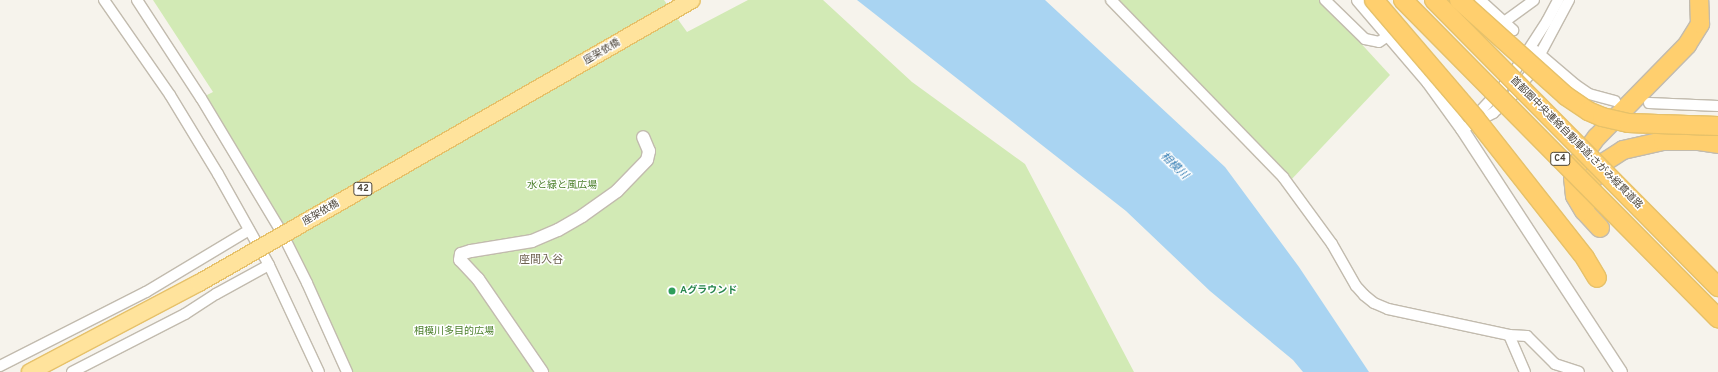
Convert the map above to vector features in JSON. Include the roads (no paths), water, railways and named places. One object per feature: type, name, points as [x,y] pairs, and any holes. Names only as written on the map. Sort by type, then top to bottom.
[{"type":"highway","points":[[1374,0],[1475,118],[1585,258],[1597,278]]},
{"type":"highway","name":"C4","points":[[1403,0],[1718,318]]},
{"type":"highway","name":"首都圏中央連絡自動車道;さがみ縦貫道路","points":[[1434,0],[1718,287]]},
{"type":"highway","points":[[1459,0],[1566,96],[1588,111],[1602,117],[1628,123],[1718,126]]},
{"type":"highway","points":[[1699,0],[1701,16],[1700,24],[1687,45],[1596,137],[1580,160],[1573,178],[1574,196],[1584,211],[1600,228],[1591,213],[1588,194],[1595,173],[1612,156],[1634,146],[1663,141],[1699,141],[1718,144]]},
{"type":"main road","name":"座架依橋","points":[[30,372],[199,283],[692,0]]},
{"type":"street","points":[[104,0],[170,95],[218,174],[269,265],[319,372]]},
{"type":"street","points":[[137,0],[201,98],[279,227],[307,283],[347,372]]},
{"type":"street","points":[[1111,0],[1283,177],[1332,244],[1356,286],[1374,303],[1388,309],[1509,335],[1527,336],[1555,364],[1578,372]]},
{"type":"street","points":[[1325,0],[1365,39],[1379,42],[1389,35]]},
{"type":"street","points":[[1358,0],[1428,82],[1462,129],[1621,372]]},
{"type":"street","points":[[1480,0],[1513,30]]},
{"type":"street","points":[[1504,22],[1534,0]]},
{"type":"street","points":[[1462,129],[1502,88],[1531,48],[1558,0]]},
{"type":"street","points":[[1462,129],[1493,113],[1512,96],[1529,75],[1569,0]]},
{"type":"street","points":[[1531,48],[1589,94],[1615,101]]},
{"type":"street","points":[[1649,103],[1718,106]]},
{"type":"street","points":[[542,372],[478,279],[460,260],[461,254],[532,241],[558,230],[582,216],[617,191],[647,160],[649,151],[643,137]]},
{"type":"street","points":[[0,366],[146,292],[249,230]]},
{"type":"street","points":[[72,372],[185,314],[216,294],[269,265]]},
{"type":"street","points":[[1509,335],[1525,372]]},
{"type":"water","name":"相模川","points":[[857,0],[1045,0],[1225,167],[1299,267],[1369,372],[1303,372],[1293,360],[1210,291],[1126,211]]},
{"type":"place","name":"Aグラウンド","points":[[672,291]]},
{"type":"district","name":"座間入谷","points":[[541,260]]},
{"type":"park label","name":"水と緑と風広場","points":[[562,186]]},
{"type":"park label","name":"相模川多目的広場","points":[[454,332]]}]
